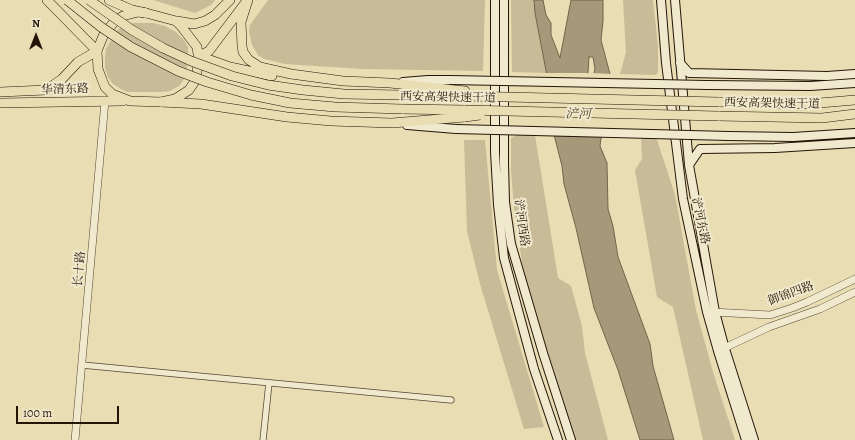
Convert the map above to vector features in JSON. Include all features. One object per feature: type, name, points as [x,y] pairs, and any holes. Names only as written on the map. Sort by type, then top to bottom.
[{"type":"main road","points":[[47,0],[97,51]]},
{"type":"main road","name":"西安高架快速干道","points":[[67,0],[101,27],[131,47],[178,71],[207,82],[251,95],[290,103],[465,114],[522,111],[822,118],[855,114]]},
{"type":"main road","name":"西安高架快速干道","points":[[89,0],[132,30],[163,48],[191,61],[232,76],[268,85],[303,90],[344,94],[465,94],[808,104],[855,100]]},
{"type":"main road","points":[[109,0],[146,13],[194,24],[205,22],[221,11],[230,0]]},
{"type":"main road","points":[[199,56],[209,51],[248,0]]},
{"type":"main road","points":[[248,0],[242,16],[241,34],[244,52],[252,62],[269,70],[343,81]]},
{"type":"main road","name":"浐河西路","points":[[495,0],[494,152],[504,258],[534,369],[558,440]]},
{"type":"main road","name":"浐河西路","points":[[504,0],[504,176],[511,244],[543,354],[571,440]]},
{"type":"main road","name":"浐河东路","points":[[661,0],[666,63],[683,199],[711,312],[746,440]]},
{"type":"main road","name":"浐河东路","points":[[675,0],[689,165],[711,312]]},
{"type":"main road","points":[[146,13],[131,13],[115,21],[104,34],[97,51],[98,70],[105,87],[117,98],[130,101],[201,104],[309,119],[392,123],[456,130],[793,137],[855,133]]},
{"type":"main road","points":[[161,102],[176,99],[189,90],[195,81],[200,61],[194,42],[176,21]]},
{"type":"main road","name":"华清东路","points":[[0,92],[46,90],[62,79],[78,62],[97,51]]},
{"type":"main road","points":[[199,56],[230,67],[279,78],[304,81],[390,83],[465,94]]},
{"type":"main road","points":[[680,63],[689,74],[827,76],[855,74]]},
{"type":"main road","points":[[390,83],[428,80],[810,86],[855,83]]},
{"type":"main road","name":"华清东路","points":[[0,103],[130,101]]},
{"type":"main road","points":[[392,123],[465,114]]},
{"type":"main road","points":[[689,165],[700,149],[775,148],[855,143]]},
{"type":"main road","name":"浐河东路","points":[[721,350],[754,440]]},
{"type":"street","name":"长十路","points":[[75,440],[105,101]]},
{"type":"street","name":"御锦四路","points":[[711,312],[762,315],[781,312],[808,302],[855,279]]},
{"type":"street","name":"御锦四路","points":[[721,350],[769,327],[820,309],[855,292]]},
{"type":"street","points":[[82,365],[451,400]]},
{"type":"street","points":[[263,440],[269,383]]},
{"type":"shaded area","points":[[153,0],[215,0],[211,5],[195,13]]},
{"type":"shaded area","points":[[268,0],[485,0],[483,71],[362,69],[285,64],[264,59],[258,55],[252,45],[249,31],[250,25]]},
{"type":"shaded area","points":[[511,0],[534,0],[535,13],[547,73],[512,72]]},
{"type":"shaded area","points":[[623,0],[653,0],[658,46],[658,72],[656,75],[620,74],[626,52]]},
{"type":"shaded area","points":[[153,23],[165,26],[176,32],[184,40],[188,47],[188,62],[185,78],[179,86],[170,91],[127,92],[113,84],[108,77],[105,68],[106,49],[116,31],[127,24]]},
{"type":"shaded area","points":[[517,135],[535,135],[558,278],[571,286],[582,326],[585,353],[608,440],[573,440],[533,311],[523,269],[514,208],[511,170],[511,138]]},
{"type":"shaded area","points":[[641,137],[656,137],[675,195],[696,310],[713,372],[735,440],[703,440],[673,307],[657,297],[635,170],[642,159]]},
{"type":"shaded area","points":[[464,140],[485,140],[497,270],[544,427],[524,429],[480,284],[467,231]]},
{"type":"water","name":"浐河","points":[[534,0],[543,0],[546,15],[551,23],[551,35],[560,58],[571,0],[603,0],[601,40],[610,74],[600,146],[607,163],[608,209],[613,226],[618,257],[650,344],[653,366],[674,440],[640,440],[618,370],[594,308],[551,123],[549,86],[535,13]],"holes":[[[589,57],[593,57],[595,69],[590,89],[587,88]]]},
{"type":"pier","points":[[545,73],[590,73],[589,82],[592,73],[612,74],[611,95],[603,136],[552,136],[549,123]]}]
